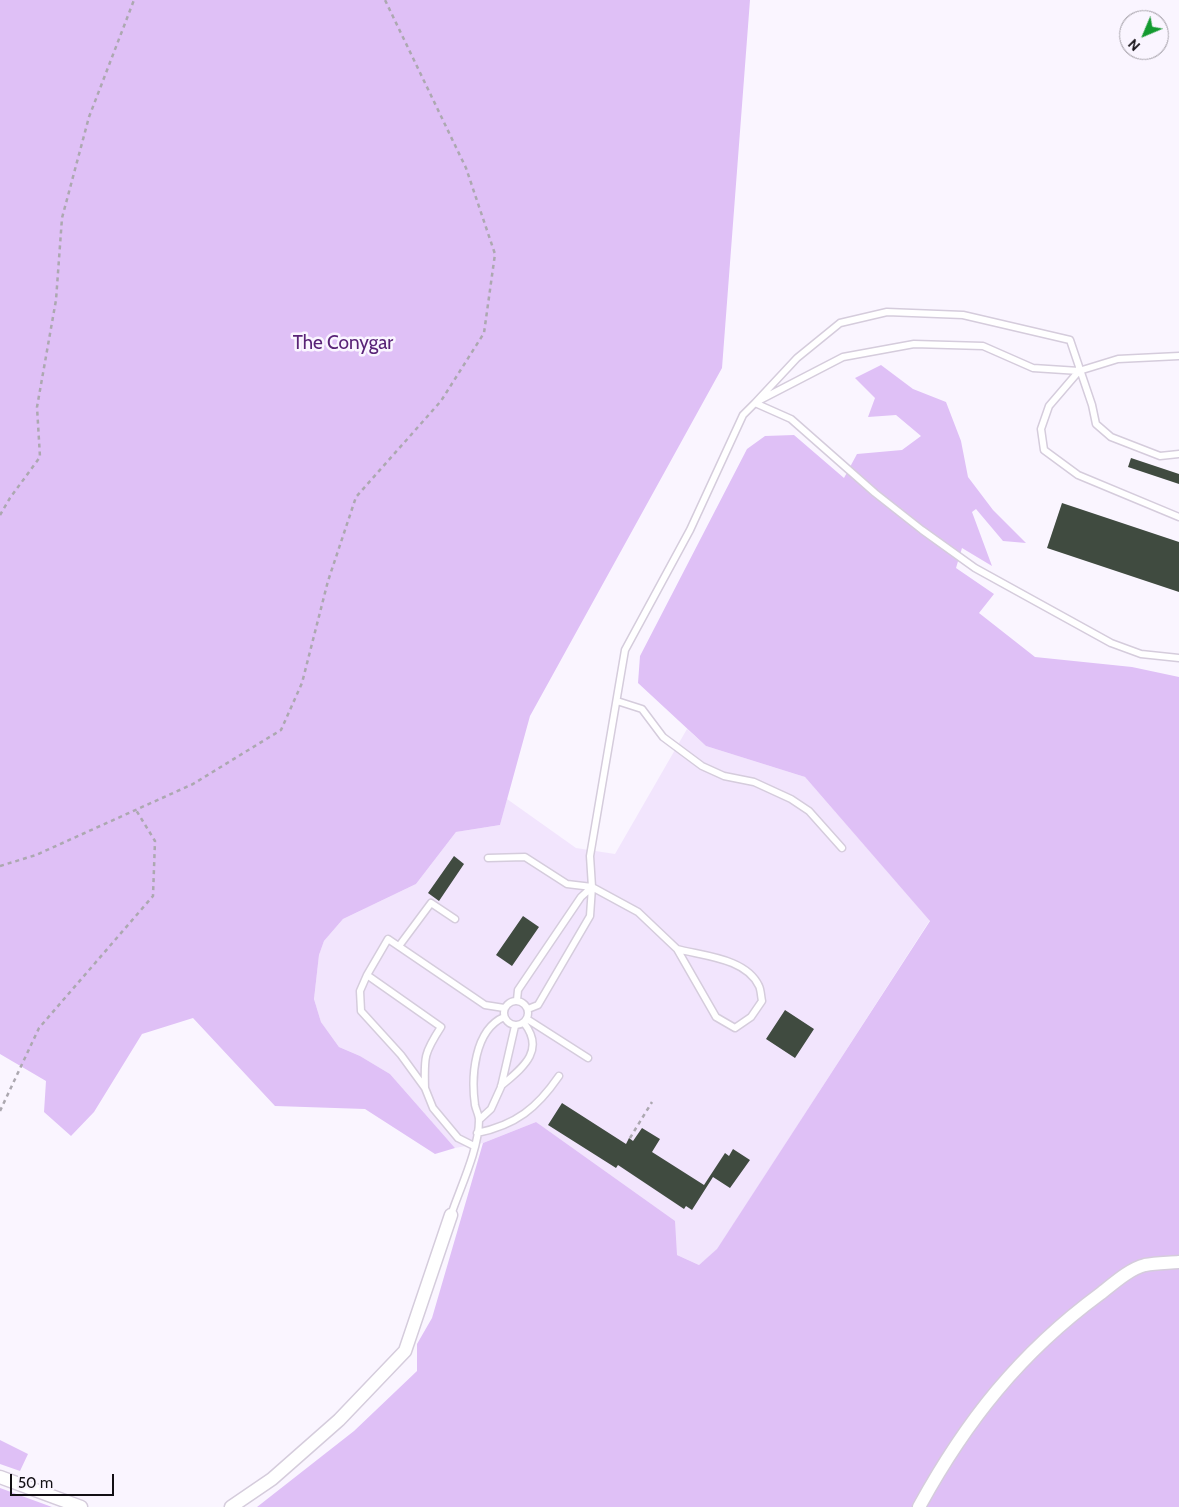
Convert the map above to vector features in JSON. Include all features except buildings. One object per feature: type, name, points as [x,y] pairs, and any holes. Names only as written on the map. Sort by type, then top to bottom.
[{"type":"street","points":[[231,1507],[272,1479],[339,1420],[405,1351],[451,1215]]},
{"type":"street","points":[[919,1507],[945,1459],[974,1417],[1042,1340],[1124,1276],[1144,1265],[1179,1262]]},
{"type":"street","points":[[0,1477],[81,1507]]},
{"type":"lane","points":[[528,1009],[538,1006],[590,916],[592,887],[590,856],[625,650],[690,530],[744,415],[797,358],[840,323],[887,312],[963,315],[1070,340],[1092,405],[1096,424],[1112,437],[1160,456],[1179,454]]},
{"type":"lane","points":[[755,403],[843,357],[914,344],[982,346],[1034,368],[1079,371],[1118,359],[1179,356]]},
{"type":"lane","points":[[1079,371],[1049,406],[1041,429],[1044,450],[1078,476],[1179,517]]},
{"type":"lane","points":[[755,403],[791,419],[875,492],[922,530],[975,568],[1104,640],[1141,654],[1179,658]]},
{"type":"lane","points":[[617,701],[642,709],[663,737],[702,766],[724,776],[754,782],[791,799],[809,811],[842,848]]},
{"type":"lane","points":[[488,858],[525,857],[567,884],[592,887],[638,912],[677,949],[716,1017],[735,1028],[751,1017],[762,1001],[758,985],[748,972],[733,963],[677,949]]},
{"type":"lane","points":[[517,1000],[518,990],[581,897],[592,887]]},
{"type":"lane","points":[[399,946],[431,903],[455,919]]},
{"type":"lane","points":[[426,1088],[401,1055],[361,1011],[360,990],[388,938],[485,1005],[504,1008]]},
{"type":"lane","points":[[367,975],[441,1027],[427,1049],[424,1061],[426,1088],[433,1108],[458,1138],[474,1146]]},
{"type":"lane","points":[[501,1087],[521,1069],[533,1051],[534,1041],[526,1021],[528,1009],[524,1003],[517,1000],[509,1002],[504,1008],[504,1016],[508,1023],[515,1026],[526,1021]]},
{"type":"lane","points":[[451,1215],[477,1133],[479,1120],[474,1085],[475,1063],[483,1038],[490,1026],[504,1016]]},
{"type":"lane","points":[[526,1021],[588,1058]]},
{"type":"lane","points":[[479,1120],[491,1109],[501,1087],[515,1026]]},
{"type":"lane","points":[[477,1133],[491,1130],[527,1112],[542,1100],[559,1076]]},
{"type":"path","points":[[0,515],[40,457],[37,407],[56,300],[62,218],[89,117],[134,0]]},
{"type":"path","points":[[0,866],[36,855],[193,784],[281,730],[302,683],[328,582],[356,498],[442,401],[484,333],[495,254],[466,168],[385,0]]},
{"type":"path","points":[[0,1111],[39,1028],[152,896],[154,841],[136,810]]},
{"type":"path","points":[[630,1138],[652,1102]]},
{"type":"shaded area","points":[[687,729],[706,746],[805,777],[930,920],[717,1250],[699,1265],[677,1255],[536,1122],[483,1143],[455,1148],[390,1074],[360,1056],[339,1047],[321,1022],[314,999],[319,955],[324,941],[343,919],[416,884],[456,832],[500,825],[507,799],[576,848],[615,854]]},
{"type":"green space","name":"The Conygar","points":[[0,0],[750,0],[722,368],[530,716],[500,825],[456,832],[416,884],[343,919],[324,941],[319,955],[314,999],[321,1022],[339,1047],[360,1056],[390,1074],[455,1148],[435,1154],[365,1109],[275,1106],[193,1018],[142,1034],[94,1112],[71,1136],[44,1112],[46,1081],[0,1054]]},
{"type":"green space","points":[[881,365],[913,389],[946,402],[961,441],[968,477],[993,510],[1026,543],[1003,541],[976,509],[972,512],[992,566],[962,548],[956,568],[994,594],[979,613],[1035,657],[1132,667],[1179,677],[1179,1507],[257,1507],[354,1431],[417,1371],[417,1344],[432,1318],[483,1143],[536,1122],[675,1221],[677,1255],[699,1265],[717,1249],[930,921],[805,777],[706,746],[638,683],[640,656],[747,449],[765,436],[794,435],[844,478],[857,454],[902,450],[921,436],[896,415],[868,417],[875,398],[855,378]]},
{"type":"green space","points":[[0,1440],[28,1454],[20,1471],[0,1464]]},
{"type":"green space","points":[[0,1488],[52,1507],[0,1507]]}]
